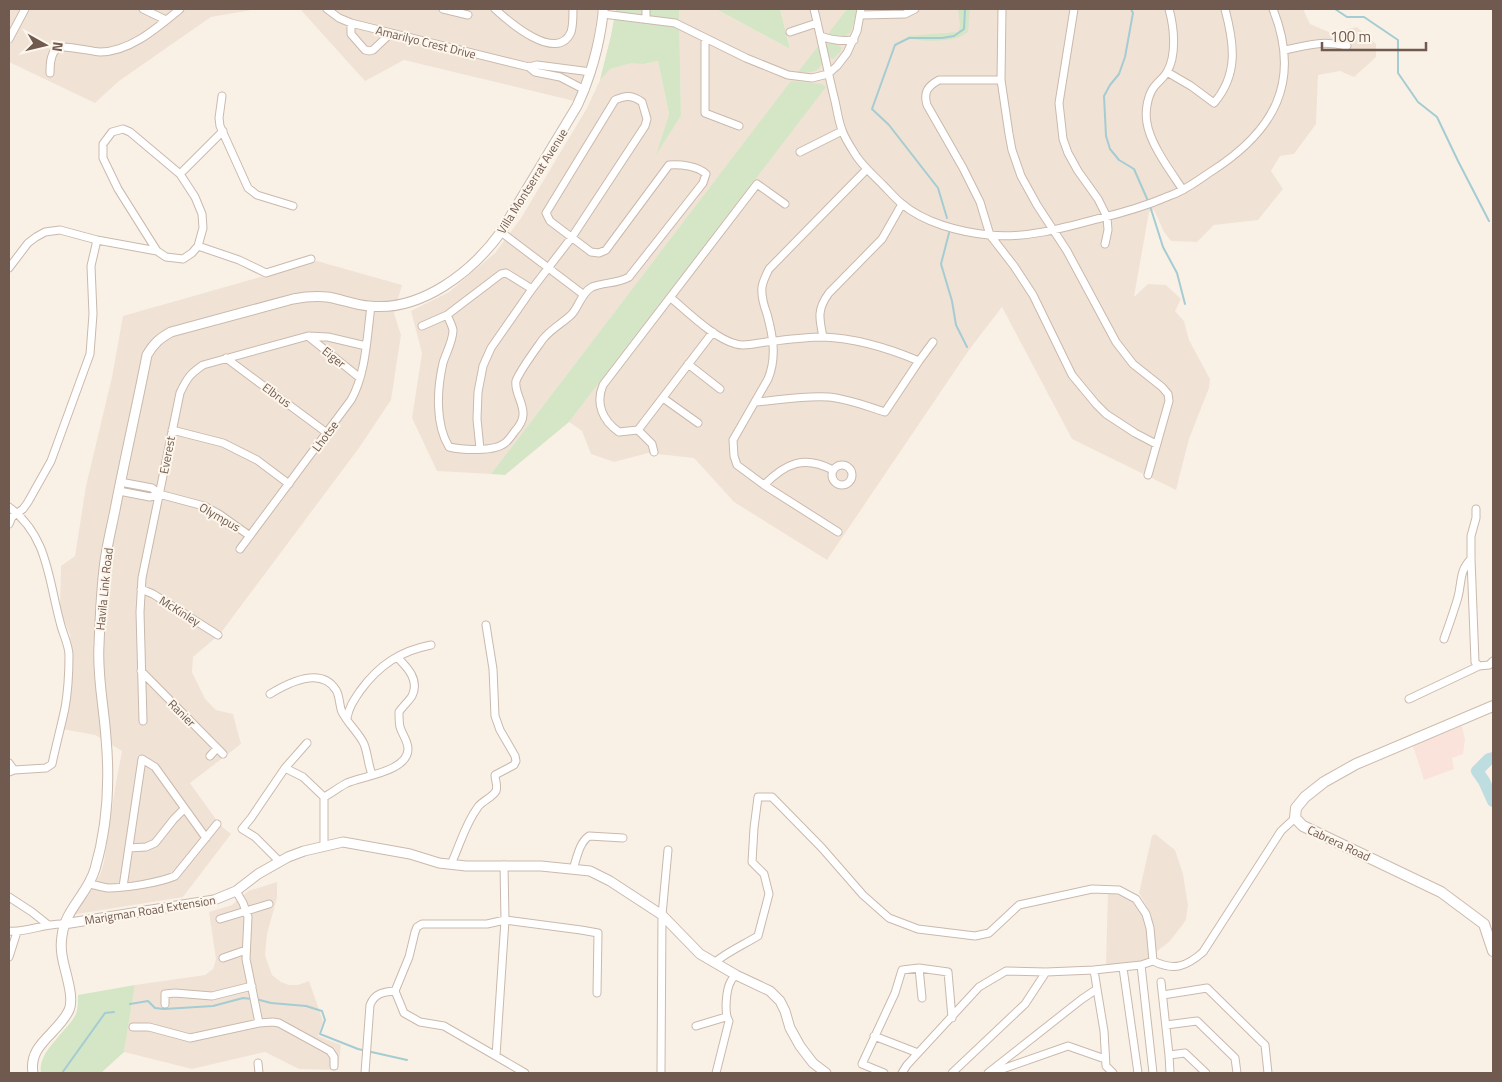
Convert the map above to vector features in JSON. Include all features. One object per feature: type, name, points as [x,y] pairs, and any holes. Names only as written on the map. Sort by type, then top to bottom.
[{"type":"main road","name":"Cabrera Road","points":[[1493,706],[1356,764],[1324,782],[1305,797],[1296,808],[1295,818],[1303,826],[1441,892],[1484,924],[1493,951]]},
{"type":"street","points":[[9,38],[25,9]]},
{"type":"street","points":[[143,9],[166,20]]},
{"type":"street","points":[[50,73],[50,61],[55,51],[61,47],[101,52],[122,48],[136,41],[180,9]]},
{"type":"street","name":"Amarilyo Crest Drive","points":[[327,9],[339,18],[351,23],[529,66],[537,65],[591,72]]},
{"type":"street","points":[[444,9],[468,15]]},
{"type":"street","points":[[495,9],[521,31],[538,40],[551,43],[565,40],[571,32],[574,9]]},
{"type":"street","points":[[646,9],[646,19]]},
{"type":"street","points":[[814,9],[842,131],[867,169],[902,204],[920,216],[941,225],[990,236],[1053,230],[1107,217],[1183,190],[1226,162],[1266,124],[1280,98],[1285,73],[1285,50],[1274,9]]},
{"type":"street","points":[[604,11],[675,23],[746,58],[788,75],[812,78],[828,74],[838,66],[854,40],[861,12],[905,14],[915,9]]},
{"type":"street","points":[[1002,9],[1001,80],[1010,142],[1021,176],[1067,251],[1116,342],[1133,364],[1168,394],[1169,401],[1148,475]]},
{"type":"street","points":[[1074,9],[1059,103],[1063,139],[1078,171],[1098,198],[1107,217],[1108,230],[1105,244]]},
{"type":"street","points":[[1169,9],[1173,23],[1174,45],[1167,72],[1152,90],[1147,106],[1146,122],[1150,136],[1183,190]]},
{"type":"street","points":[[1167,72],[1191,86],[1214,103],[1223,93],[1229,79],[1233,56],[1231,32],[1225,9]]},
{"type":"street","name":"Villa Montserrat Avenue","points":[[402,304],[437,290],[454,278],[473,264],[492,245],[501,232],[567,125],[585,90],[597,53],[604,11]]},
{"type":"street","points":[[351,23],[351,34],[365,50],[373,50],[391,33]]},
{"type":"street","points":[[790,32],[817,23]]},
{"type":"street","points":[[821,36],[829,40],[854,40]]},
{"type":"street","points":[[705,38],[705,113],[739,126]]},
{"type":"street","points":[[1285,50],[1320,42],[1332,42],[1347,46]]},
{"type":"street","name":"Amarilyo Crest Drive","points":[[529,66],[535,72],[560,77],[585,90]]},
{"type":"street","points":[[1001,80],[939,80],[927,89],[925,98],[980,202],[990,236],[1033,295],[1072,375],[1106,414],[1156,444]]},
{"type":"street","points":[[222,96],[219,118],[220,126],[248,188],[257,195],[293,206]]},
{"type":"street","points":[[447,315],[453,328],[443,364],[439,394],[443,438],[449,447],[456,449],[480,449],[504,444],[518,428],[524,416],[523,406],[516,388],[516,381],[525,364],[544,338],[571,315],[590,288],[622,281],[629,277],[703,183],[706,174],[702,169],[676,164],[669,165],[606,250],[592,252],[572,237],[550,221],[546,213],[615,100],[624,96],[634,96],[642,102],[647,119],[645,126],[572,237],[491,348],[483,366],[478,392],[477,419],[480,449]]},
{"type":"street","points":[[123,129],[130,132],[180,174],[195,197],[202,214],[203,228],[198,246],[183,259],[166,257],[158,251],[118,189],[103,158],[103,144],[112,132],[123,129]]},
{"type":"street","points":[[180,174],[223,131]]},
{"type":"street","points":[[800,152],[842,131]]},
{"type":"street","points":[[838,532],[764,485],[737,465],[734,456],[733,440],[756,402],[772,370],[774,358],[773,341],[762,300],[762,288],[769,269],[867,169]]},
{"type":"street","points":[[713,332],[638,430],[619,432],[610,426],[599,405],[599,394],[603,385],[757,184],[785,204]]},
{"type":"street","points":[[823,337],[819,313],[822,302],[882,239],[902,204]]},
{"type":"street","points":[[9,268],[28,243],[45,232],[60,230],[97,240],[158,251]]},
{"type":"street","points":[[501,232],[584,295]]},
{"type":"street","points":[[9,524],[12,517],[23,509],[28,502],[51,461],[90,354],[93,314],[91,266],[97,240]]},
{"type":"street","points":[[198,246],[239,260],[266,273],[311,259]]},
{"type":"street","points":[[422,326],[447,315],[501,274],[506,273],[532,290]]},
{"type":"street","name":"Havila Link Road","points":[[33,1073],[33,1056],[58,1027],[71,1005],[62,955],[61,942],[64,924],[89,884],[94,872],[106,813],[108,792],[106,738],[98,663],[104,567],[148,355],[154,343],[162,336],[171,332],[306,296],[326,297],[371,306],[389,307],[402,304]]},
{"type":"street","points":[[671,298],[713,332],[728,342],[739,346],[823,337],[869,343],[919,361]]},
{"type":"street","name":"Lhotse","points":[[240,549],[357,391],[366,346],[371,306]]},
{"type":"street","name":"Everest","points":[[143,721],[141,589],[180,392],[190,375],[203,364],[308,336],[328,337],[366,346]]},
{"type":"street","name":"Eiger","points":[[308,336],[360,378]]},
{"type":"street","points":[[756,402],[828,397],[848,400],[884,412],[933,342]]},
{"type":"street","name":"Elbrus","points":[[226,358],[327,433]]},
{"type":"street","points":[[688,364],[720,389]]},
{"type":"street","points":[[663,398],[698,423]]},
{"type":"street","points":[[172,430],[229,446],[257,460],[289,484]]},
{"type":"street","points":[[638,430],[652,444],[654,452]]},
{"type":"street","points":[[764,485],[776,472],[801,462],[815,462],[833,470]]},
{"type":"street","name":"Olympus","points":[[120,487],[150,497],[159,494],[204,506],[250,536]]},
{"type":"street","points":[[9,507],[26,522],[42,552],[69,653],[65,707],[52,764],[46,768],[11,771],[9,763]]},
{"type":"street","points":[[1476,509],[1476,518],[1471,536],[1471,559],[1475,662],[1479,666]]},
{"type":"street","points":[[1444,639],[1459,594],[1460,578],[1465,565],[1471,559]]},
{"type":"street","name":"McKinley","points":[[141,589],[212,627],[218,635]]},
{"type":"street","points":[[451,864],[468,823],[479,806],[495,792],[495,775],[514,765],[516,761],[495,716],[493,669],[486,625]]},
{"type":"street","points":[[346,718],[352,703],[369,679],[387,662],[414,648],[431,645]]},
{"type":"street","points":[[324,797],[347,783],[391,769],[404,761],[408,749],[400,726],[399,712],[412,696],[414,681],[409,670],[397,657]]},
{"type":"street","points":[[1410,700],[1479,666],[1489,665],[1493,661]]},
{"type":"street","name":"Ranier","points":[[141,671],[223,754]]},
{"type":"street","points":[[270,694],[307,677],[320,678],[331,684],[337,691],[342,711],[365,746],[368,766],[372,774]]},
{"type":"street","points":[[280,862],[255,837],[242,829],[285,768],[307,743]]},
{"type":"street","points":[[210,756],[217,748]]},
{"type":"street","points":[[123,887],[142,759],[155,767],[206,838]]},
{"type":"street","points":[[285,768],[303,777],[324,797],[324,846]]},
{"type":"street","points":[[714,963],[726,953],[739,948],[758,936],[769,894],[764,874],[752,862],[754,828],[758,798],[772,797],[822,848],[863,895],[889,918],[918,929],[975,936],[989,932],[1019,905],[1092,889],[1119,890],[1136,899],[1146,914],[1150,928],[1153,961]]},
{"type":"street","points":[[129,848],[146,847],[155,843],[184,809]]},
{"type":"street","points":[[902,1073],[979,987],[1006,971],[1094,970],[1123,968],[1153,961],[1174,967],[1190,962],[1203,952],[1267,850],[1281,831],[1295,818]]},
{"type":"street","points":[[89,884],[106,888],[123,887],[175,876],[217,824]]},
{"type":"street","points":[[573,869],[582,843],[589,836],[623,838]]},
{"type":"street","name":"Marigman Road Extension","points":[[64,924],[214,900],[236,891],[258,874],[288,857],[304,851],[343,842],[410,854],[439,863],[466,866],[541,866],[590,871],[610,881],[662,915],[700,954],[736,975],[770,991],[780,1001],[790,1028],[800,1046],[813,1063],[826,1073]]},
{"type":"street","points":[[661,1073],[662,915],[668,850]]},
{"type":"street","points":[[496,1056],[505,920],[504,866]]},
{"type":"street","points":[[236,891],[248,917],[246,959],[259,1022]]},
{"type":"street","points":[[9,897],[47,924]]},
{"type":"street","points":[[220,919],[269,904]]},
{"type":"street","points":[[525,1073],[444,1026],[420,1022],[404,1013],[395,991],[409,957],[417,927],[422,924],[487,924],[505,920],[598,933],[597,993]]},
{"type":"street","points":[[9,957],[13,931],[47,924],[64,924]]},
{"type":"street","points":[[223,958],[246,950]]},
{"type":"street","points":[[1141,965],[1153,1073]]},
{"type":"street","points":[[919,968],[922,998]]},
{"type":"street","points":[[884,1073],[862,1064],[895,993],[902,970],[919,968],[948,972],[952,1018]]},
{"type":"street","points":[[1123,968],[1138,1073]]},
{"type":"street","points":[[1094,970],[1104,1031],[1106,1066],[1113,1073]]},
{"type":"street","points":[[952,1073],[1025,1004],[1046,972]]},
{"type":"street","points":[[716,1073],[729,1020],[726,1017],[727,994],[731,981],[736,975]]},
{"type":"street","points":[[1161,982],[1170,1073]]},
{"type":"street","points":[[165,1004],[165,994],[212,996],[252,986]]},
{"type":"street","points":[[1163,996],[1208,988],[1265,1045],[1268,1073]]},
{"type":"street","points":[[989,1073],[1096,989]]},
{"type":"street","points":[[365,1073],[370,1005],[379,994],[395,991]]},
{"type":"street","points":[[696,1026],[726,1017]]},
{"type":"street","points":[[1166,1025],[1197,1021],[1235,1058],[1237,1073]]},
{"type":"street","points":[[133,1027],[149,1028],[190,1038],[259,1022],[280,1023],[330,1051],[334,1057],[334,1066]]},
{"type":"street","points":[[874,1036],[918,1053]]},
{"type":"street","points":[[989,1073],[1068,1046],[1105,1059]]},
{"type":"street","points":[[1169,1055],[1185,1053],[1206,1073]]},
{"type":"street","points":[[258,1063],[259,1073]]},
{"type":"shaded area","points":[[9,9],[258,9],[211,17],[119,81],[95,103],[9,62]]},
{"type":"shaded area","points":[[300,9],[598,9],[591,54],[585,76],[574,101],[404,60],[365,81]]},
{"type":"shaded area","points":[[616,9],[644,64],[658,61],[669,114],[657,153],[681,116],[679,9],[716,9],[790,49],[780,9],[1303,9],[1310,24],[1331,33],[1357,27],[1376,44],[1376,57],[1354,77],[1340,71],[1318,75],[1316,124],[1294,154],[1280,156],[1271,171],[1283,189],[1258,220],[1214,225],[1197,242],[1171,241],[1164,232],[1154,210],[1149,212],[1134,297],[1148,284],[1166,285],[1181,299],[1175,311],[1184,321],[1189,340],[1210,379],[1209,388],[1189,439],[1176,490],[1072,439],[1002,307],[969,350],[827,560],[734,502],[694,458],[648,453],[614,462],[591,454],[582,431],[569,422],[766,164],[738,151],[491,474],[437,471],[412,418],[422,353],[411,311],[449,292],[495,253],[521,218],[587,108],[600,80]]},
{"type":"shaded area","points":[[317,261],[402,285],[394,313],[401,335],[391,400],[359,448],[220,634],[193,657],[192,672],[205,699],[216,710],[233,714],[241,744],[190,783],[220,825],[231,834],[183,897],[77,914],[75,913],[100,875],[104,862],[122,751],[95,735],[62,729],[73,671],[70,635],[60,610],[61,566],[75,556],[86,486],[112,377],[123,316]]},
{"type":"shaded area","points":[[1462,726],[1465,740],[1463,754],[1452,758],[1454,769],[1424,780],[1413,746]]},
{"type":"shaded area","points":[[1155,834],[1175,850],[1183,874],[1188,905],[1186,920],[1169,942],[1156,952],[1151,914],[1139,893],[1152,836]]},
{"type":"shaded area","points":[[277,882],[277,898],[267,934],[265,955],[272,975],[281,982],[289,985],[298,985],[309,981],[323,1021],[318,1036],[341,1045],[338,1070],[299,1069],[265,1052],[192,1069],[124,1052],[135,985],[205,975],[213,969],[216,959],[209,912],[232,905],[248,891]]},
{"type":"shaded area","points":[[1108,892],[1136,900],[1146,915],[1151,960],[1120,965],[1106,964]]},
{"type":"green space","points":[[616,9],[679,9],[681,116],[656,155],[669,114],[658,61],[644,64],[631,63],[610,69],[600,80]]},
{"type":"green space","points":[[716,9],[780,9],[790,49]]},
{"type":"green space","points":[[847,9],[857,9],[851,32],[839,37],[828,34]]},
{"type":"green space","points":[[958,9],[970,9],[968,32],[959,37],[931,41],[917,40],[907,36],[958,32],[960,26]]},
{"type":"green space","points":[[828,43],[841,47],[841,51],[833,59],[829,57],[826,46]]},
{"type":"green space","points":[[819,45],[822,64],[820,67],[812,72],[798,72]]},
{"type":"green space","points":[[791,81],[822,84],[826,87],[569,422],[505,475],[491,474]]},
{"type":"green space","points":[[135,985],[124,1052],[101,1073],[41,1073],[43,1058],[76,1014],[78,995]]},
{"type":"waterway","points":[[947,218],[938,188],[889,125],[872,109],[895,45],[909,38],[954,36],[964,29],[965,9]]},
{"type":"waterway","points":[[1131,9],[1133,13],[1125,57],[1119,74],[1104,96],[1106,136],[1110,149],[1119,160],[1134,169],[1148,201]]},
{"type":"waterway","points":[[1335,9],[1347,17],[1364,17],[1398,40],[1398,73],[1418,102],[1437,117],[1489,221]]},
{"type":"waterway","points":[[1150,206],[1163,247],[1177,273],[1185,304]]},
{"type":"waterway","points":[[949,233],[941,264],[952,301],[956,325],[967,347]]},
{"type":"waterway","points":[[1493,758],[1489,759],[1477,771],[1493,801]]},
{"type":"waterway","points":[[130,1004],[148,1001],[155,1008],[164,1009],[213,1006],[243,998],[252,999]]},
{"type":"waterway","points":[[256,999],[271,1003],[306,1006],[322,1011],[325,1020],[320,1034],[358,1049],[407,1060]]},
{"type":"waterway","points":[[62,1073],[105,1013],[114,1012]]}]
